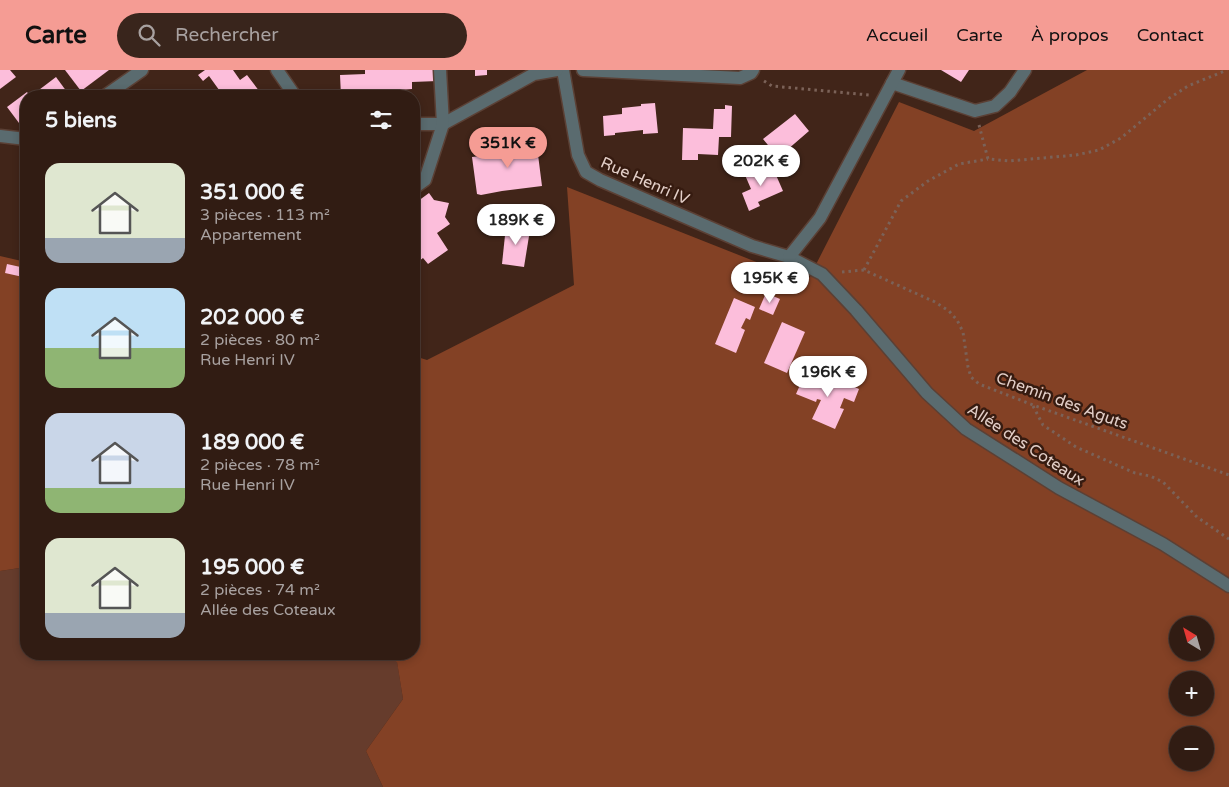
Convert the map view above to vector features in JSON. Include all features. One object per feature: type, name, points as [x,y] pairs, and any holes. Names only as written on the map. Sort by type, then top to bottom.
[{"type":"street","points":[[114,90],[142,70]]},
{"type":"street","points":[[277,70],[291,90]]},
{"type":"street","points":[[420,184],[425,180],[444,124],[440,70]]},
{"type":"street","points":[[420,124],[444,124],[534,74],[557,70]]},
{"type":"street","name":"Rue Henri IV","points":[[563,70],[578,155],[586,172],[600,180],[744,242],[789,257]]},
{"type":"street","points":[[583,70],[740,78],[752,72]]},
{"type":"street","points":[[789,257],[820,218],[899,70]]},
{"type":"street","points":[[892,83],[975,111],[995,106],[1010,92],[1025,70]]},
{"type":"street","points":[[0,136],[20,138]]},
{"type":"street","name":"Allée des Coteaux","points":[[789,257],[822,274],[928,393],[966,429],[1059,488],[1164,544],[1229,586]]},
{"type":"path","points":[[864,270],[901,201],[928,181],[959,164],[988,160],[1009,161],[1076,155],[1099,150],[1121,138],[1168,99],[1188,86],[1227,70]]},
{"type":"path","points":[[752,72],[772,86],[884,97]]},
{"type":"path","points":[[975,111],[988,160]]},
{"type":"path","name":"Chemin des Aguts","points":[[822,274],[864,270],[935,302],[948,310],[958,320],[963,332],[971,377],[979,384],[1229,475]]},
{"type":"path","points":[[1033,405],[1042,425],[1076,447],[1135,473],[1150,476],[1162,482],[1197,518],[1229,538]]},
{"type":"shaded area","points":[[1087,70],[1229,70],[1229,787],[383,787],[366,751],[403,699],[397,662],[394,660],[420,660],[420,358],[427,360],[574,285],[567,187],[807,282],[899,102],[974,131]]},
{"type":"shaded area","points":[[0,256],[20,261],[20,568],[0,571]]},
{"type":"shaded area","points":[[20,568],[20,660],[397,661],[403,699],[366,751],[383,787],[0,787],[0,571]]},
{"type":"building","points":[[0,70],[10,70],[16,77],[0,89]]},
{"type":"building","points":[[65,70],[109,70],[82,90],[80,90]]},
{"type":"building","points":[[205,70],[233,70],[240,80],[247,75],[258,90],[219,90],[209,76],[203,81],[198,75]]},
{"type":"building","points":[[365,70],[437,70],[438,81],[412,82],[412,89],[341,90],[340,75],[365,74]]},
{"type":"building","points":[[475,70],[487,70],[487,75],[475,76]]},
{"type":"building","points":[[941,70],[969,70],[961,82]]},
{"type":"building","points":[[56,77],[66,90],[39,90]]},
{"type":"building","points":[[20,97],[20,124],[7,107]]},
{"type":"building","points":[[655,103],[658,133],[643,134],[643,130],[604,136],[603,116],[622,114],[622,108]]},
{"type":"building","points":[[725,105],[732,106],[731,137],[719,137],[718,155],[698,154],[698,160],[682,160],[683,128],[713,129],[714,109],[725,109]]},
{"type":"building","points":[[795,114],[809,131],[787,150],[795,159],[786,167],[763,139]]},
{"type":"building","points":[[536,139],[542,186],[477,194],[472,157],[504,153],[503,143]]},
{"type":"building","points":[[767,166],[772,176],[776,175],[783,191],[758,202],[760,206],[749,211],[742,193],[751,189],[745,175]]},
{"type":"building","points":[[429,193],[434,200],[449,203],[445,217],[450,224],[437,233],[448,250],[428,264],[423,258],[420,260],[420,200]]},
{"type":"building","points":[[506,226],[530,230],[524,267],[502,264]]},
{"type":"building","points":[[7,264],[20,267],[20,276],[5,273]]},
{"type":"building","points":[[766,293],[780,299],[773,315],[759,309]]},
{"type":"building","points":[[734,298],[755,307],[750,320],[746,318],[741,328],[745,330],[736,353],[715,344]]},
{"type":"building","points":[[782,322],[805,332],[787,373],[764,363]]},
{"type":"building","points":[[837,372],[849,377],[846,383],[859,389],[854,402],[844,398],[840,408],[844,409],[835,429],[812,419],[821,400],[817,399],[816,402],[796,394],[804,376],[829,390]]}]
